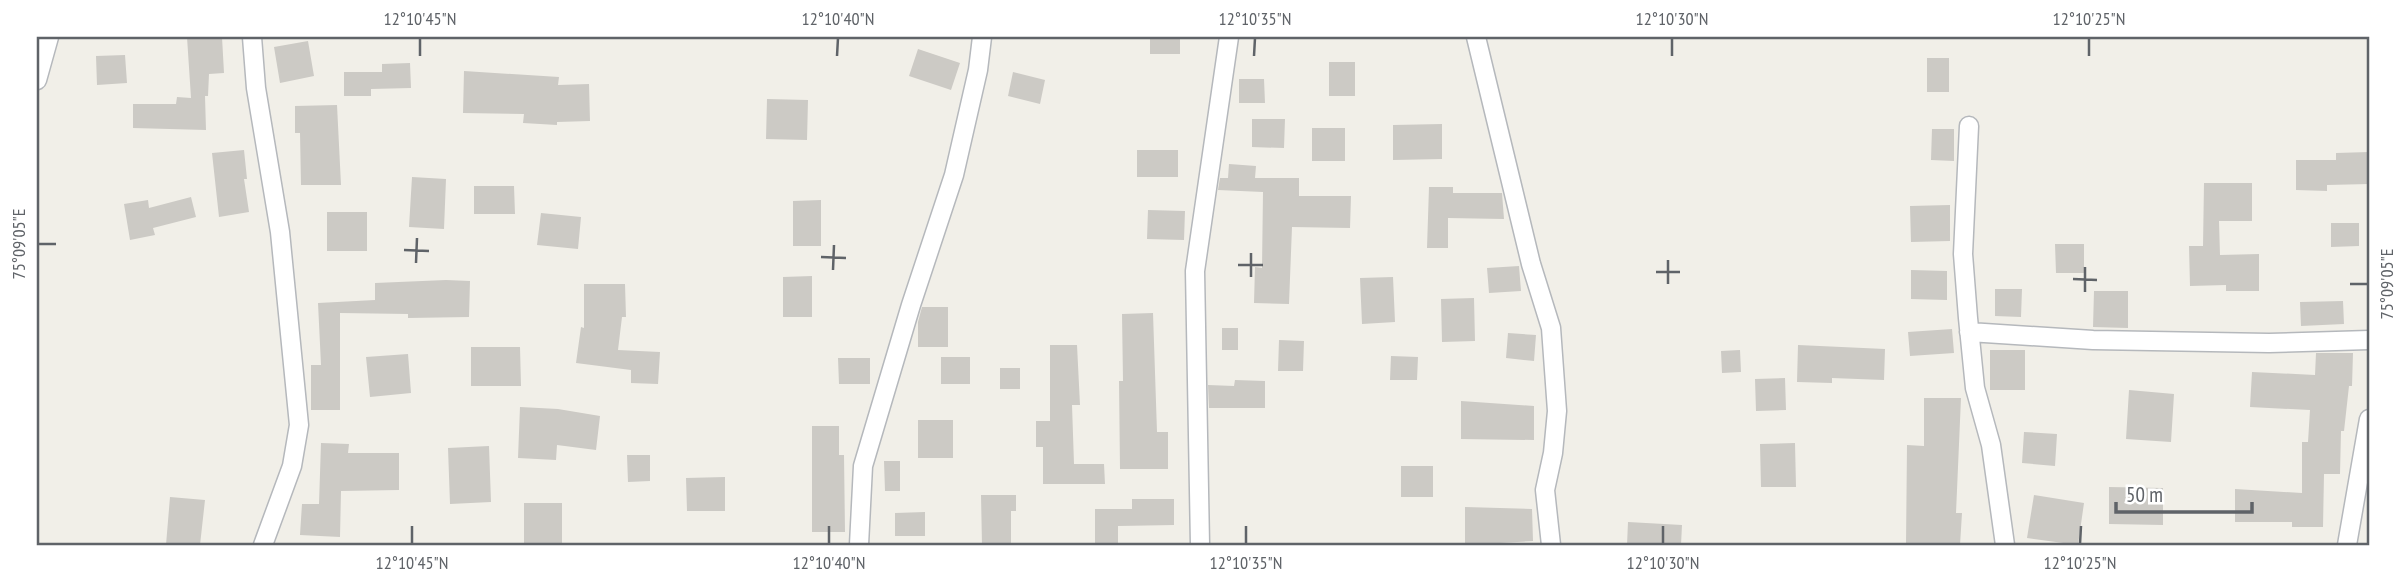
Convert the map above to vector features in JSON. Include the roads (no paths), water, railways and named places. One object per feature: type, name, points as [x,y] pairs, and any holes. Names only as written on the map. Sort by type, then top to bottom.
[{"type":"street","points":[[37,80],[49,37]]},
{"type":"street","points":[[252,37],[256,88],[280,232],[299,425],[292,466],[263,545]]},
{"type":"street","points":[[859,545],[863,466],[911,305],[954,175],[978,71],[982,37]]},
{"type":"street","points":[[1200,545],[1195,271],[1229,37]]},
{"type":"street","points":[[1476,37],[1531,264],[1551,328],[1557,411],[1553,453],[1545,490],[1551,545]]},
{"type":"street","points":[[1969,126],[1963,254],[1969,332],[1975,388],[1991,445],[2005,545]]},
{"type":"street","points":[[1969,332],[2093,340],[2269,343],[2369,340]]},
{"type":"street","points":[[2347,545],[2369,419]]}]
